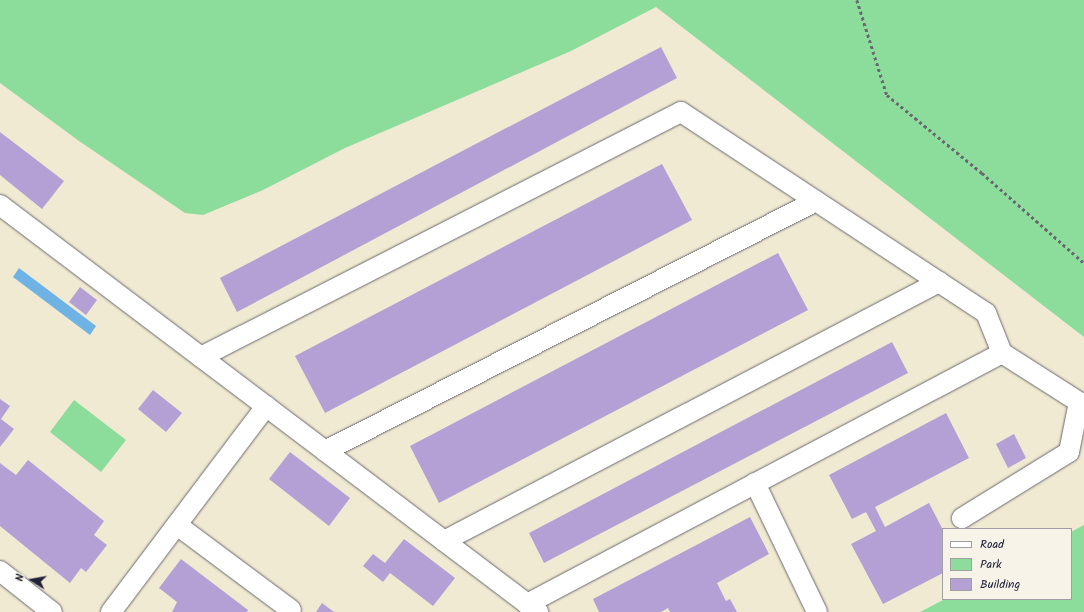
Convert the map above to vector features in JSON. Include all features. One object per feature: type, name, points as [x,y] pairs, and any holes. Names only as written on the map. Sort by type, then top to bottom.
[{"type":"lane","points":[[201,357],[680,112],[986,313],[1002,352],[1079,402],[1069,452],[962,518]]},
{"type":"lane","points":[[325,451],[816,201]]},
{"type":"lane","points":[[0,205],[532,608],[756,483],[1002,352]]},
{"type":"lane","points":[[444,541],[939,282]]},
{"type":"lane","points":[[111,612],[266,406]]},
{"type":"lane","points":[[756,483],[817,612]]},
{"type":"lane","points":[[177,525],[291,610]]},
{"type":"lane","points":[[0,571],[52,612]]},
{"type":"path","points":[[857,0],[887,95],[982,173],[1084,263]]},
{"type":"green space","points":[[0,0],[1084,0],[1084,337],[656,7],[571,51],[345,148],[263,190],[203,215],[185,213],[79,141],[0,83]]},
{"type":"green space","points":[[74,400],[126,440],[101,472],[50,432]]},
{"type":"green space","points":[[1084,525],[1084,612],[920,612],[943,600],[1072,600],[1072,531]]},
{"type":"water","points":[[19,268],[96,326],[90,335],[13,277]]},
{"type":"building","points":[[661,47],[677,78],[237,312],[220,278]]},
{"type":"building","points":[[0,132],[64,181],[42,209],[0,175]]},
{"type":"building","points":[[662,164],[692,220],[325,413],[295,356]]},
{"type":"building","points":[[778,253],[808,310],[439,503],[410,446]]},
{"type":"building","points":[[80,287],[97,300],[86,315],[69,302]]},
{"type":"building","points":[[892,342],[908,373],[544,563],[529,533]]},
{"type":"building","points":[[153,390],[182,413],[166,432],[138,409]]},
{"type":"building","points":[[0,399],[10,406],[1,419],[14,429],[0,447]]},
{"type":"building","points":[[946,413],[969,458],[875,507],[885,527],[929,503],[942,528],[942,574],[883,604],[851,544],[876,531],[866,512],[852,519],[829,475]]},
{"type":"building","points":[[1014,434],[1026,458],[1008,468],[996,444]]},
{"type":"building","points":[[290,452],[350,498],[329,526],[269,479]]},
{"type":"building","points":[[28,460],[104,521],[94,535],[107,545],[86,572],[81,568],[70,583],[0,526],[0,463],[16,475]]},
{"type":"building","points":[[750,517],[769,554],[717,583],[726,601],[730,599],[737,612],[670,612],[668,608],[661,612],[599,612],[593,599]]},
{"type":"building","points":[[404,539],[455,578],[433,606],[390,573],[383,582],[363,566],[373,554],[385,563]]},
{"type":"building","points":[[181,559],[248,610],[247,612],[172,612],[177,602],[159,588]]},
{"type":"building","points":[[322,603],[334,612],[316,612]]}]
